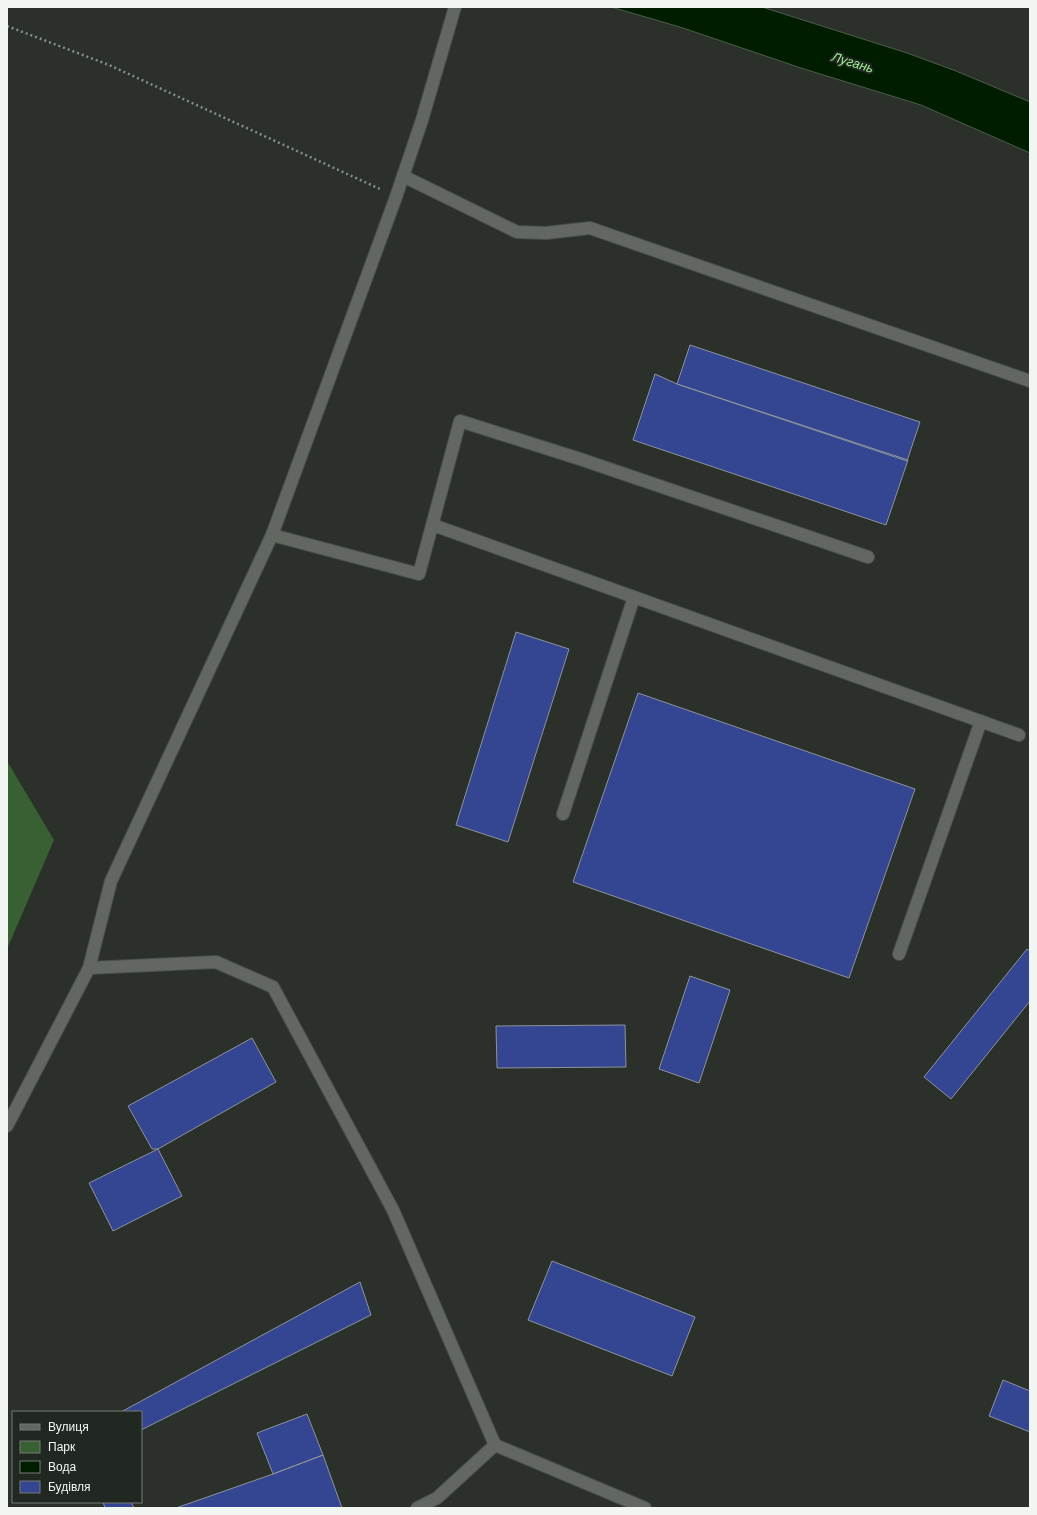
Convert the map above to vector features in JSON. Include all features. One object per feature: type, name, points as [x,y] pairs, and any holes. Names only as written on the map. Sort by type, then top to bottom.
[{"type":"street","points":[[7,1126],[89,968],[111,881],[272,535],[396,197],[422,120],[455,7]]},
{"type":"street","points":[[403,176],[517,232],[546,233],[590,228],[1030,380]]},
{"type":"street","points":[[272,535],[419,574],[460,421],[588,462],[868,557]]},
{"type":"street","points":[[433,525],[1019,735]]},
{"type":"street","points":[[563,814],[634,597]]},
{"type":"street","points":[[899,954],[981,721]]},
{"type":"street","points":[[89,968],[216,962],[273,987],[393,1210],[495,1445],[645,1508]]},
{"type":"street","points":[[417,1508],[437,1498],[495,1445]]},
{"type":"path","points":[[7,26],[110,65],[396,197]]},
{"type":"green space","points":[[7,761],[54,840],[7,949]]},
{"type":"water","name":"Лугань","points":[[611,7],[762,7],[907,53],[956,71],[1030,102],[1030,153],[921,105],[801,68],[680,27]]},
{"type":"building","points":[[690,345],[920,422],[907,461],[677,384]]},
{"type":"building","points":[[655,374],[677,384],[908,460],[886,525],[633,440]]},
{"type":"building","points":[[516,632],[569,649],[508,842],[456,825]]},
{"type":"building","points":[[638,693],[915,789],[849,978],[573,882]]},
{"type":"building","points":[[1027,949],[1030,951],[1030,1001],[951,1099],[924,1077]]},
{"type":"building","points":[[690,976],[730,990],[699,1083],[659,1069]]},
{"type":"building","points":[[625,1025],[626,1067],[497,1068],[496,1026]]},
{"type":"building","points":[[252,1038],[276,1082],[158,1149],[152,1149],[128,1106]]},
{"type":"building","points":[[158,1149],[182,1196],[113,1231],[89,1183]]},
{"type":"building","points":[[552,1261],[695,1317],[672,1376],[528,1320]]},
{"type":"building","points":[[360,1282],[371,1315],[142,1430],[142,1411],[123,1411]]},
{"type":"building","points":[[1003,1380],[1030,1391],[1030,1432],[989,1416]]},
{"type":"building","points":[[307,1414],[323,1455],[273,1474],[257,1433]]},
{"type":"building","points":[[323,1455],[342,1508],[176,1508],[273,1474]]},
{"type":"building","points":[[103,1503],[132,1503],[134,1508],[105,1508]]}]
